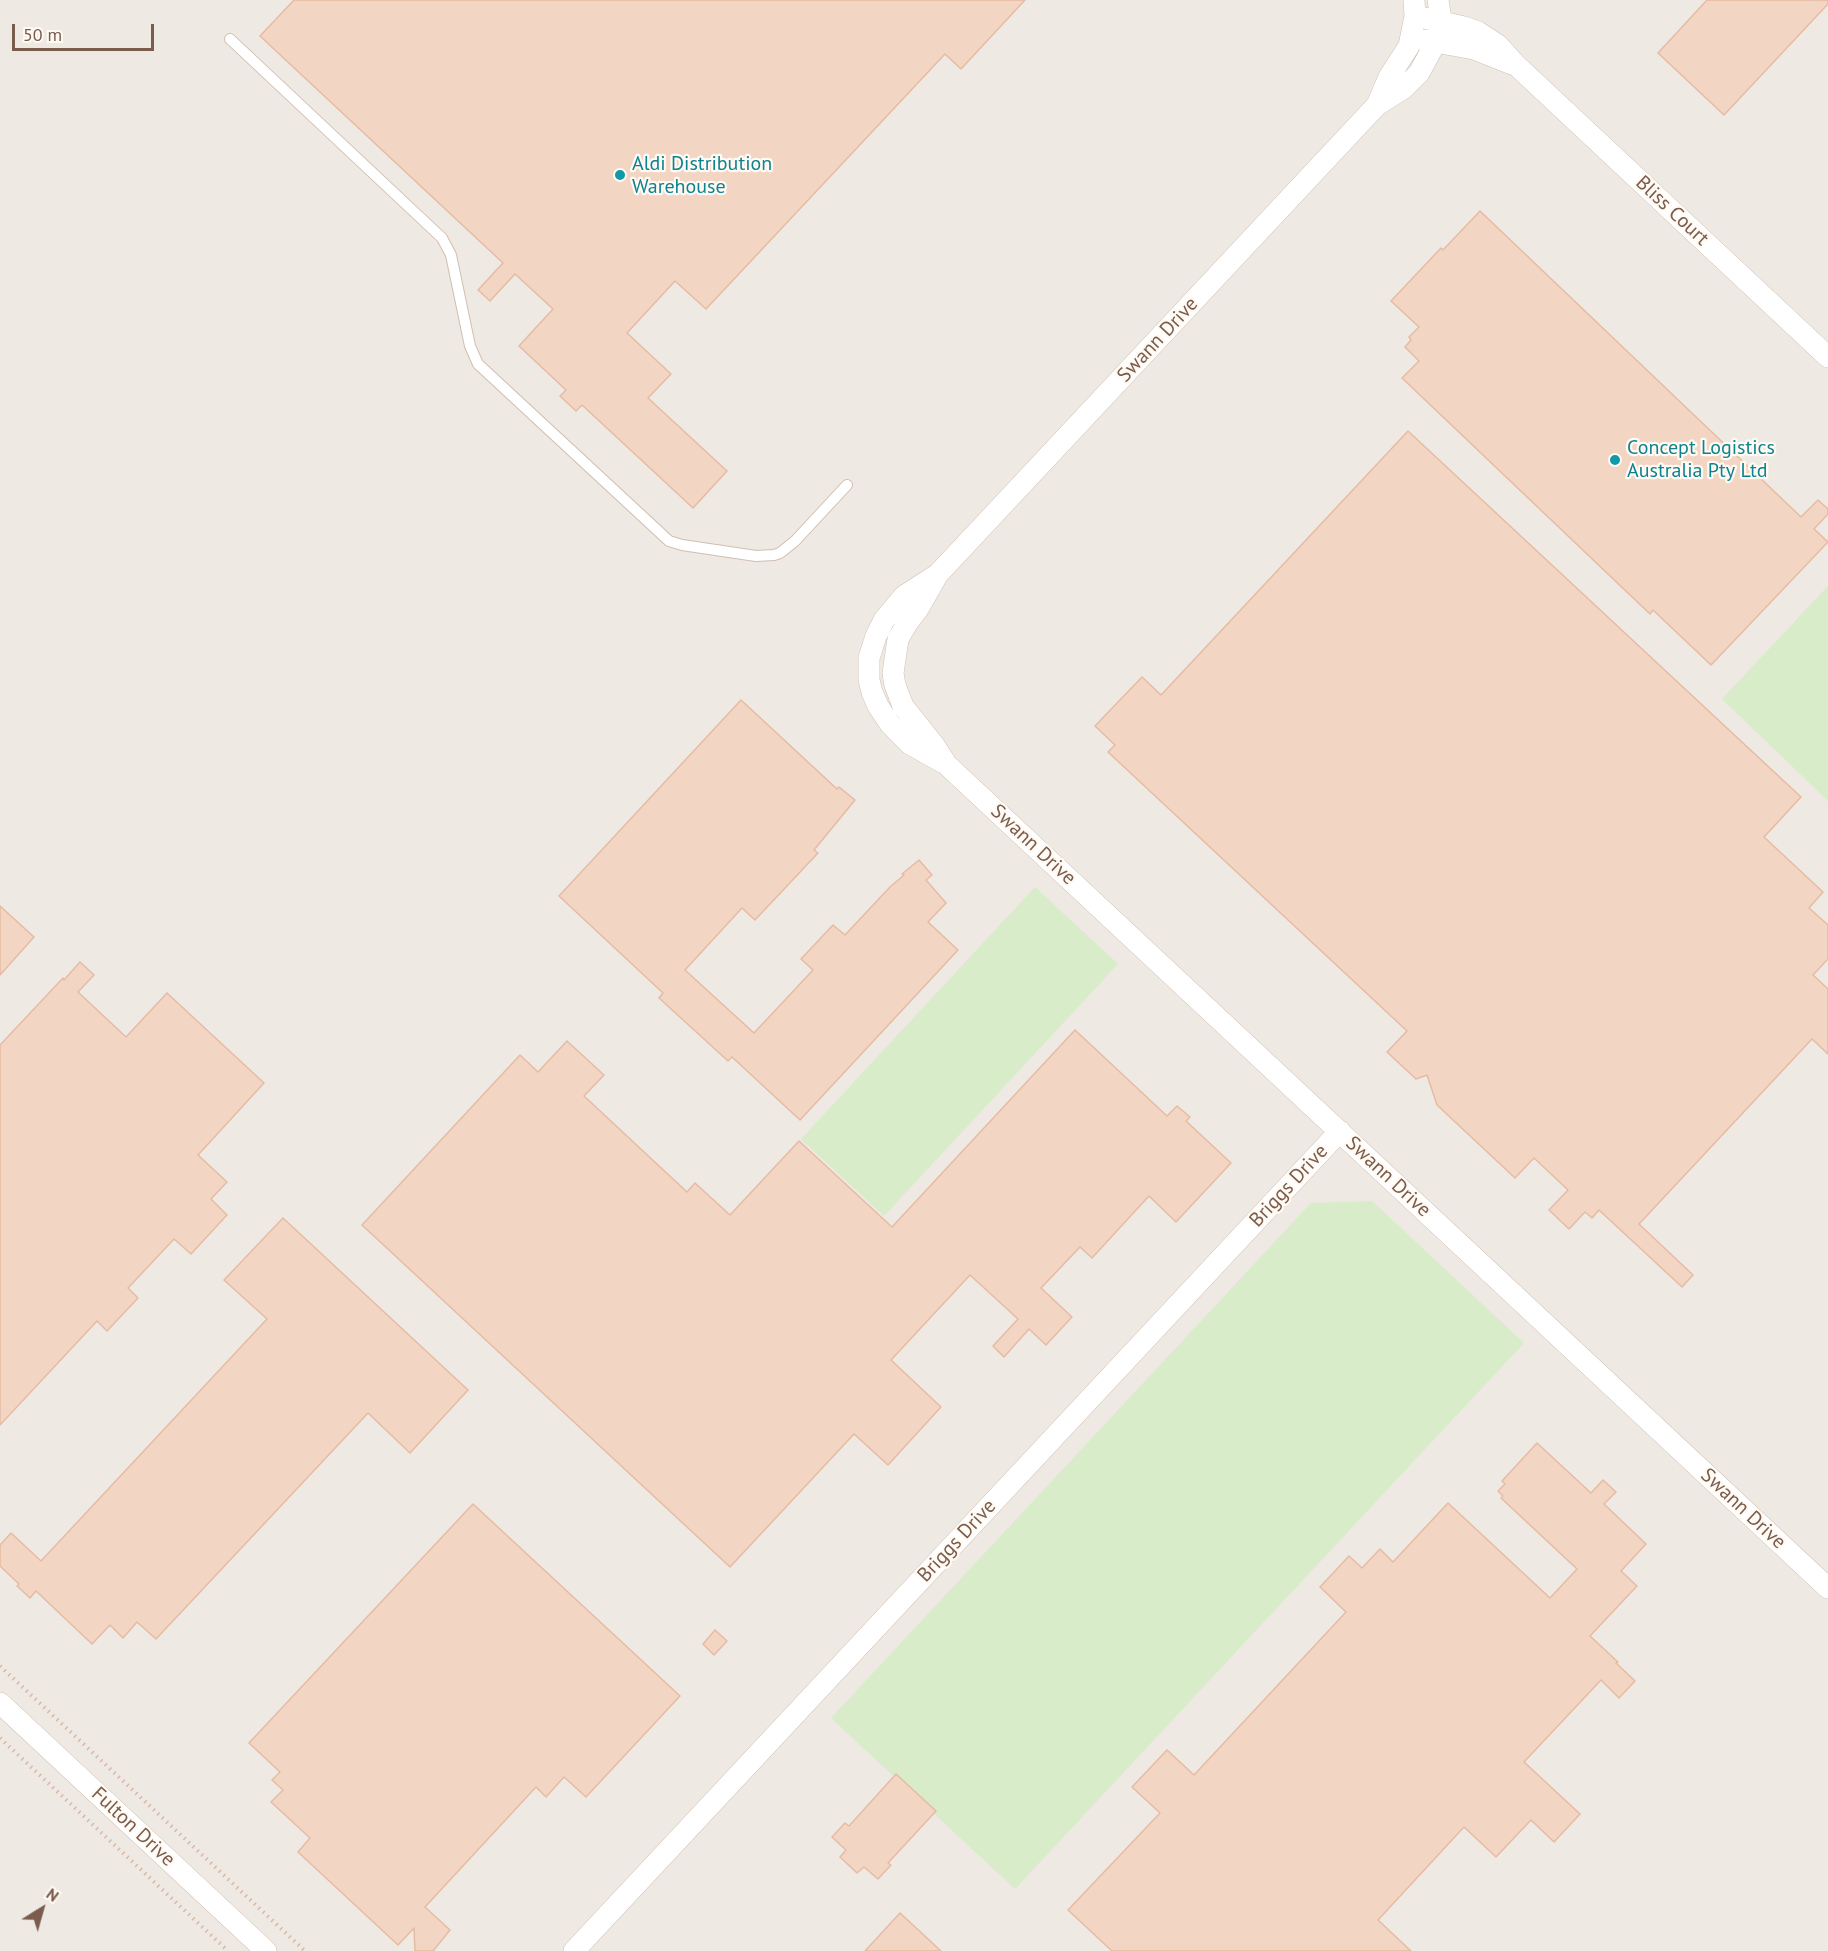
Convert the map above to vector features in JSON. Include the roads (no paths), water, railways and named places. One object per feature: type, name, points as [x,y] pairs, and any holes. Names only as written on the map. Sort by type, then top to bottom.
[{"type":"street","name":"Bliss Court","points":[[1415,8],[1439,10],[1464,27],[1498,45],[1516,65],[1828,357]]},
{"type":"street","name":"Swann Drive","points":[[1377,105],[1389,77],[1412,38],[1415,8]]},
{"type":"street","name":"Swann Drive","points":[[1439,10],[1436,42],[1419,73],[1404,88],[1377,105],[938,574],[904,596],[884,620],[872,646],[868,669],[872,692],[890,724],[910,744],[947,765],[1828,1588]]},
{"type":"street","name":"Bliss Court","points":[[1412,38],[1474,49],[1516,65]]},
{"type":"street","name":"Briggs Drive","points":[[574,1951],[1340,1131]]},
{"type":"street","name":"Fulton Drive","points":[[0,1703],[266,1951]]},
{"type":"lane","points":[[230,39],[442,238],[451,255],[470,346],[478,364],[669,541],[756,556],[774,555],[795,541],[847,485]]},
{"type":"place","name":"Aldi Distribution Warehouse","points":[[620,175]]},
{"type":"place","name":"Concept Logistics Australia Pty Ltd","points":[[1615,460]]}]
